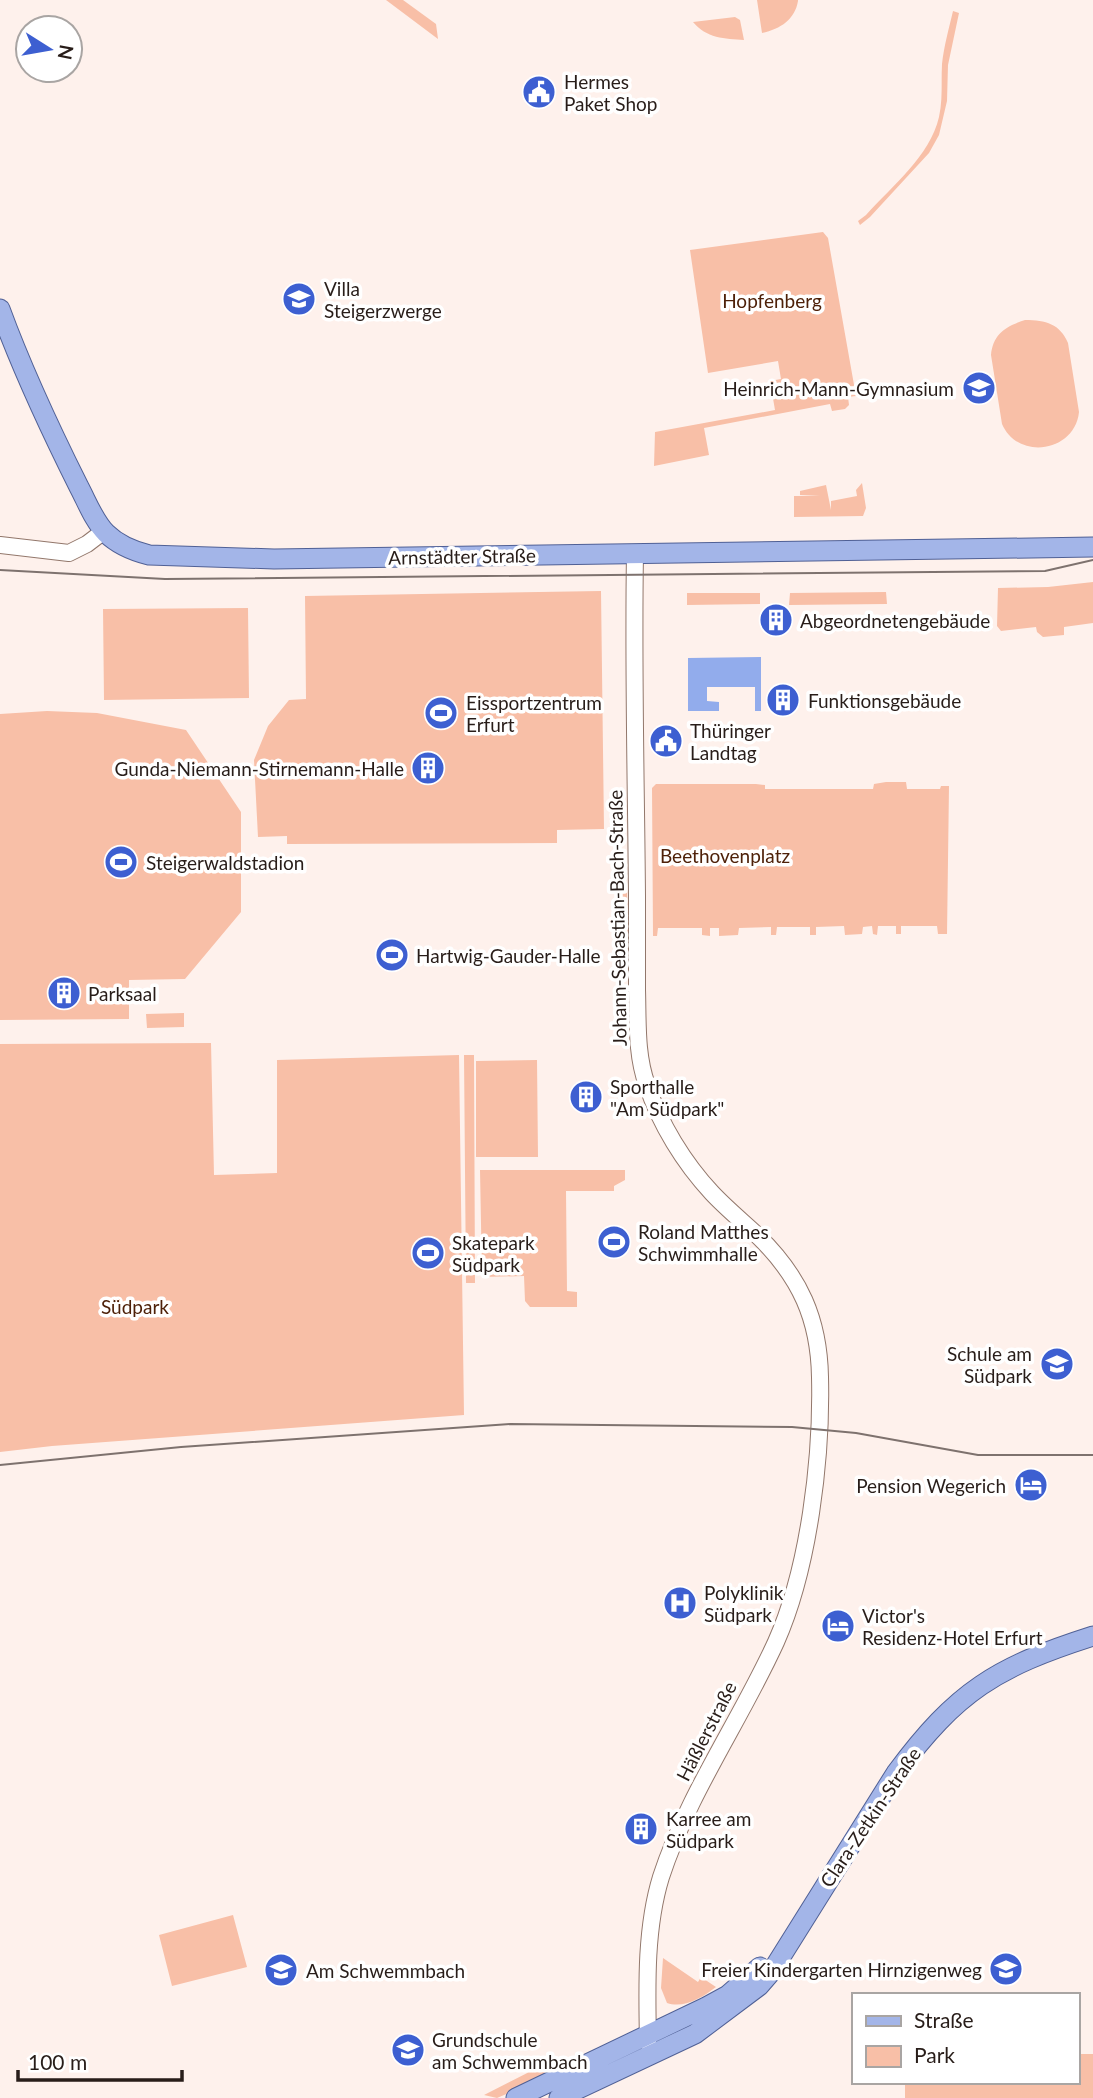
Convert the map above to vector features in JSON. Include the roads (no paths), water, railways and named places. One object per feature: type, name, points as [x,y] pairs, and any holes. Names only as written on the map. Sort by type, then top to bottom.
[{"type":"main road","points":[[0,309],[5,328],[71,470],[104,531]]},
{"type":"main road","name":"Arnstädter Straße","points":[[104,531],[134,551],[149,555],[191,558],[1093,547]]},
{"type":"main road","name":"Arnstädter Straße","points":[[827,552],[925,559],[1093,558]]},
{"type":"main road","name":"Clara-Zetkin-Straße","points":[[648,2056],[695,2034],[743,2000],[772,1971],[896,1773],[942,1717],[966,1695],[1019,1662],[1093,1636]]},
{"type":"main road","name":"Clara-Zetkin-Straße","points":[[648,2034],[728,1995],[752,1975],[800,1924]]},
{"type":"main road","points":[[516,2098],[648,2034]]},
{"type":"main road","points":[[559,2098],[648,2056]]},
{"type":"street","points":[[0,545],[69,553],[104,531]]},
{"type":"street","name":"Johann-Sebastian-Bach-Straße","points":[[635,554],[637,992],[641,1064],[652,1099],[688,1163],[710,1191],[789,1271],[802,1293],[817,1338],[820,1374],[818,1428]]},
{"type":"street","name":"Häßlerstraße","points":[[648,2056],[650,1944],[661,1877],[688,1813],[785,1620],[807,1530],[818,1428]]},
{"type":"water","points":[[761,657],[761,711],[755,711],[755,687],[707,687],[707,701],[719,702],[719,711],[688,711],[688,658]]},
{"type":"tram line","points":[[0,570],[165,579],[1045,571],[1093,560]]},
{"type":"tram line","points":[[0,1465],[181,1447],[510,1424],[792,1427],[856,1433],[978,1455],[1093,1455]]},
{"type":"place","name":"Hermes Paket Shop","points":[[539,92]]},
{"type":"place","name":"Villa Steigerzwerge","points":[[299,299]]},
{"type":"place","name":"Heinrich-Mann-Gymnasium","points":[[979,388]]},
{"type":"place","name":"Abgeordnetengebäude","points":[[776,620]]},
{"type":"place","name":"Funktionsgebäude","points":[[783,700]]},
{"type":"place","name":"Eissportzentrum Erfurt","points":[[441,713]]},
{"type":"place","name":"Thüringer Landtag","points":[[666,741]]},
{"type":"place","name":"Gunda-Niemann-Stirnemann-Halle","points":[[428,768]]},
{"type":"place","name":"Steigerwaldstadion","points":[[121,862]]},
{"type":"place","name":"Hartwig-Gauder-Halle","points":[[392,955]]},
{"type":"place","name":"Parksaal","points":[[64,993]]},
{"type":"place","name":"Sporthalle \"Am Südpark\"","points":[[586,1097]]},
{"type":"place","name":"Roland Matthes Schwimmhalle","points":[[614,1242]]},
{"type":"place","name":"Skatepark Südpark","points":[[428,1253]]},
{"type":"place","name":"Schule am Südpark","points":[[1057,1364]]},
{"type":"place","name":"Pension Wegerich","points":[[1031,1485]]},
{"type":"place","name":"Polyklinik Südpark","points":[[680,1603]]},
{"type":"place","name":"Victor's Residenz-Hotel Erfurt","points":[[838,1626]]},
{"type":"place","name":"Karree am Südpark","points":[[641,1829]]},
{"type":"place","name":"Freier Kindergarten Hirnzigenweg","points":[[1006,1969]]},
{"type":"place","name":"Am Schwemmbach","points":[[281,1970]]},
{"type":"place","name":"Grundschule am Schwemmbach","points":[[408,2050]]},
{"type":"park label","name":"Hopfenberg","points":[[772,300]]},
{"type":"park label","name":"Beethovenplatz","points":[[725,855]]},
{"type":"park label","name":"Südpark","points":[[135,1306]]}]
